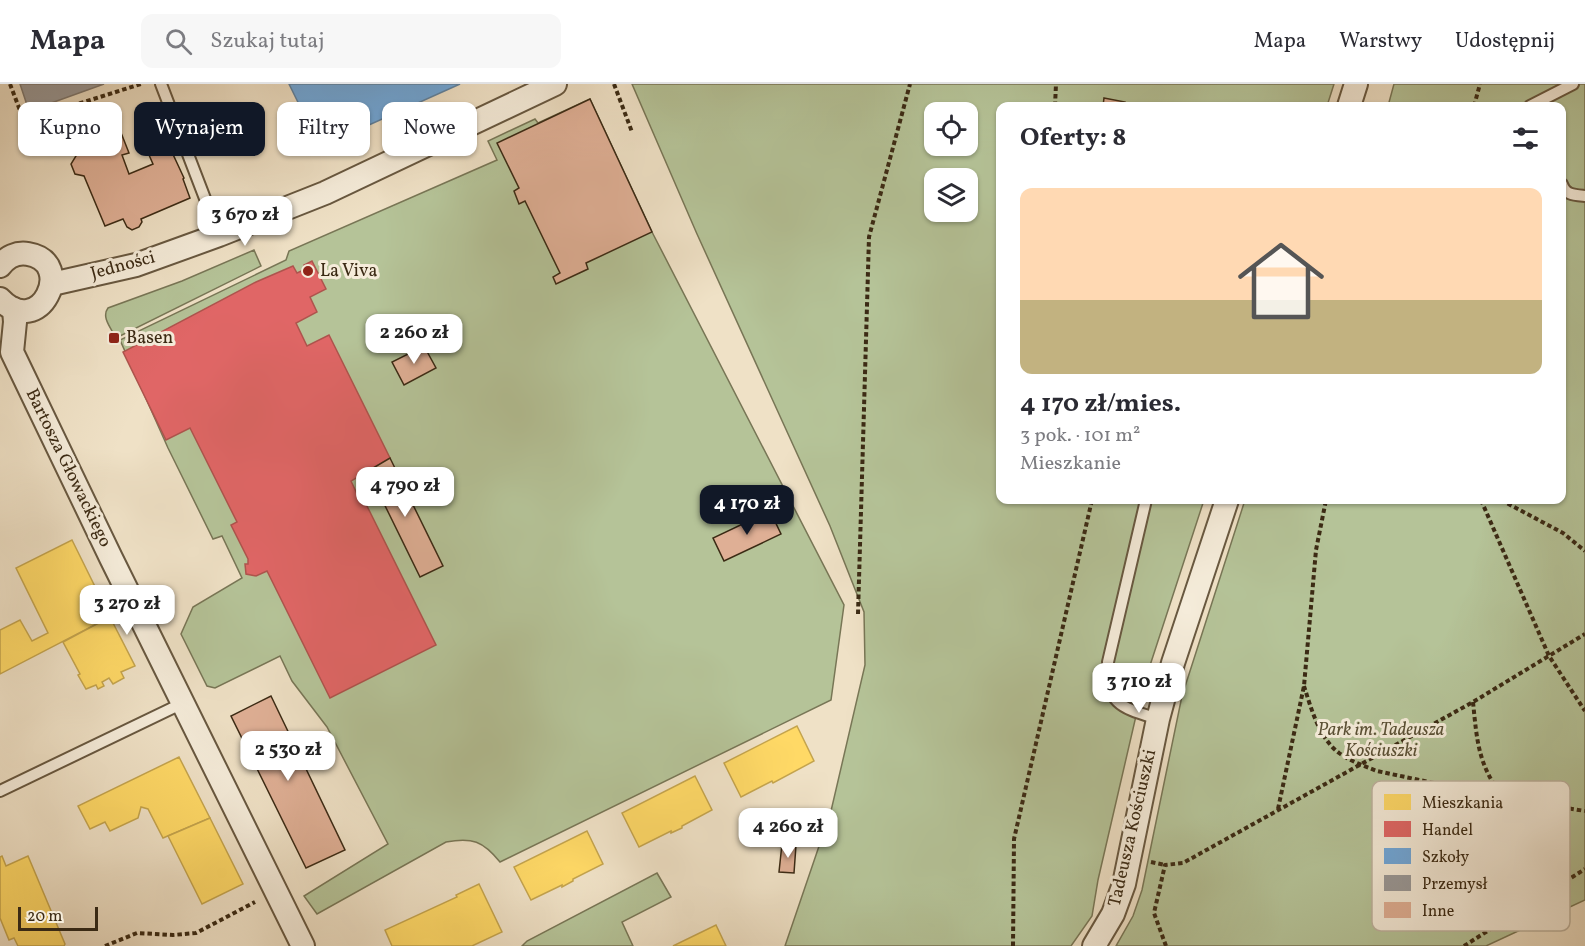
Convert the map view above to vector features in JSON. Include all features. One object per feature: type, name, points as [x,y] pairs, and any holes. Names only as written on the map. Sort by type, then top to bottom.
[{"type":"street","name":"Jedności","points":[[52,284],[136,265],[219,236],[325,193],[555,84]]},
{"type":"street","points":[[1350,102],[1356,84]]},
{"type":"street","points":[[1,262],[21,253],[31,254],[40,258],[47,265],[51,274],[52,284],[48,297],[37,307],[30,310],[7,304]]},
{"type":"street","name":"Bartosza Głowackiego","points":[[7,304],[15,322],[12,352],[303,946]]},
{"type":"street","name":"Tadeusza Kościuszki","points":[[1094,946],[1113,914],[1124,884],[1158,719],[1192,600],[1226,504]]},
{"type":"lane","points":[[161,84],[219,236]]},
{"type":"lane","points":[[1538,102],[1573,84]]},
{"type":"lane","points":[[1566,192],[1570,195],[1585,196]]},
{"type":"lane","points":[[1145,504],[1108,662],[1107,678],[1112,694],[1124,708],[1158,719]]},
{"type":"lane","points":[[0,791],[183,704]]},
{"type":"path","points":[[10,84],[24,122],[141,84]]},
{"type":"path","points":[[614,84],[632,132]]},
{"type":"path","points":[[858,614],[869,237],[910,84]]},
{"type":"path","points":[[1055,102],[1056,84]]},
{"type":"path","points":[[1475,102],[1480,84]]},
{"type":"path","points":[[1012,946],[1014,839],[1091,504]]},
{"type":"path","points":[[1278,810],[1304,686],[1315,559],[1325,504]]},
{"type":"path","points":[[1483,504],[1549,656],[1585,711]]},
{"type":"path","points":[[1509,504],[1563,533],[1585,551]]},
{"type":"path","points":[[1166,946],[1154,913],[1165,865],[1183,863],[1473,702],[1585,634]]},
{"type":"path","points":[[1304,686],[1324,735],[1338,752],[1360,765],[1377,771],[1424,781]]},
{"type":"path","points":[[1473,702],[1477,743],[1484,769],[1492,781]]},
{"type":"path","points":[[1570,809],[1585,811]]},
{"type":"path","points":[[1570,879],[1585,869]]},
{"type":"path","points":[[105,946],[136,933],[173,935],[195,933],[257,902]]},
{"type":"path","points":[[1464,946],[1488,931]]},
{"type":"green space","points":[[632,84],[1334,84],[1328,102],[996,102],[996,504],[1203,504],[1142,690],[1098,880],[1092,916],[1071,946],[785,946],[831,811],[865,665],[864,612],[830,526],[697,234]]},
{"type":"green space","name":"Park im. Tadeusza Kościuszki","points":[[1394,84],[1585,84],[1585,900],[1570,907],[1570,781],[1372,781],[1372,931],[1518,931],[1486,946],[1116,946],[1133,916],[1142,890],[1182,696],[1244,504],[1566,504],[1566,102],[1389,102]]},
{"type":"green space","points":[[590,99],[652,232],[844,605],[831,700],[500,862],[488,849],[476,842],[463,840],[446,842],[317,914],[304,896],[388,844],[327,727],[292,681],[280,656],[215,688],[207,686],[181,634],[193,607],[242,578],[222,536],[213,539],[168,448],[120,340],[286,260],[289,251],[497,160],[488,141],[535,119],[538,123]]},
{"type":"green space","points":[[254,250],[261,266],[116,338],[109,326],[106,319],[108,308],[182,281]]},
{"type":"green space","points":[[657,873],[671,897],[622,922],[633,946],[522,946],[527,941]]},
{"type":"building: Mieszkania","points":[[72,540],[110,617],[0,674],[0,630],[20,620],[32,641],[48,633],[16,568]]},
{"type":"building: Mieszkania","points":[[110,617],[135,666],[121,672],[124,678],[113,684],[109,678],[102,682],[104,686],[98,689],[96,685],[86,689],[63,642]]},
{"type":"building: Mieszkania","points":[[797,726],[814,761],[741,797],[724,763]]},
{"type":"building: Mieszkania","points":[[179,757],[210,818],[163,838],[148,809],[141,807],[138,818],[110,831],[105,822],[90,829],[78,806]]},
{"type":"building: Mieszkania","points":[[695,776],[712,810],[682,828],[639,847],[622,813]]},
{"type":"building: Mieszkania","points":[[210,818],[243,884],[202,904],[168,836]]},
{"type":"building: Mieszkania","points":[[587,831],[603,864],[562,887],[562,885],[531,900],[514,867]]},
{"type":"building: Mieszkania","points":[[2,856],[6,866],[28,856],[64,946],[18,946],[14,938],[9,940],[0,918],[0,857]]},
{"type":"building: Mieszkania","points":[[479,884],[502,932],[472,946],[392,946],[385,930],[457,897],[456,895]]},
{"type":"building: Mieszkania","points":[[716,925],[726,946],[673,946]]},
{"type":"building: Handel","points":[[312,261],[326,289],[310,297],[317,312],[296,323],[307,346],[329,335],[390,458],[351,481],[359,498],[362,496],[436,645],[330,698],[267,571],[256,576],[246,574],[245,564],[248,564],[248,559],[231,525],[237,522],[190,428],[166,440],[123,352],[256,282],[293,266],[297,273],[306,269],[304,265]]},
{"type":"building: Szkoły","points":[[289,84],[460,84],[420,102],[382,102],[382,119],[370,124],[370,102],[298,102]]},
{"type":"building: Przemysł","points":[[20,84],[104,84],[54,102],[26,102]]},
{"type":"building: Inne","points":[[1104,98],[1125,102],[1104,102]]},
{"type":"building: Inne","points":[[590,99],[652,232],[586,263],[588,269],[556,284],[553,277],[560,273],[525,201],[519,204],[514,191],[519,188],[497,143]]},
{"type":"building: Inne","points":[[122,135],[129,153],[122,155]]},
{"type":"building: Inne","points":[[122,155],[129,174],[153,164],[149,156],[174,156],[190,198],[141,219],[139,227],[132,230],[127,227],[123,219],[105,226],[84,176],[75,174],[71,164],[76,156]]},
{"type":"building: Inne","points":[[424,346],[436,368],[404,385],[392,362]]},
{"type":"building: Inne","points":[[390,458],[443,566],[420,577],[368,471]]},
{"type":"building: Inne","points":[[770,511],[781,534],[724,561],[713,538]]},
{"type":"building: Inne","points":[[271,696],[345,850],[306,868],[231,716]]},
{"type":"building: Inne","points":[[782,844],[796,845],[794,873],[779,872]]},
{"type":"place","name":"La Viva","points":[[308,271]]},
{"type":"place","name":"Basen","points":[[114,338]]}]
